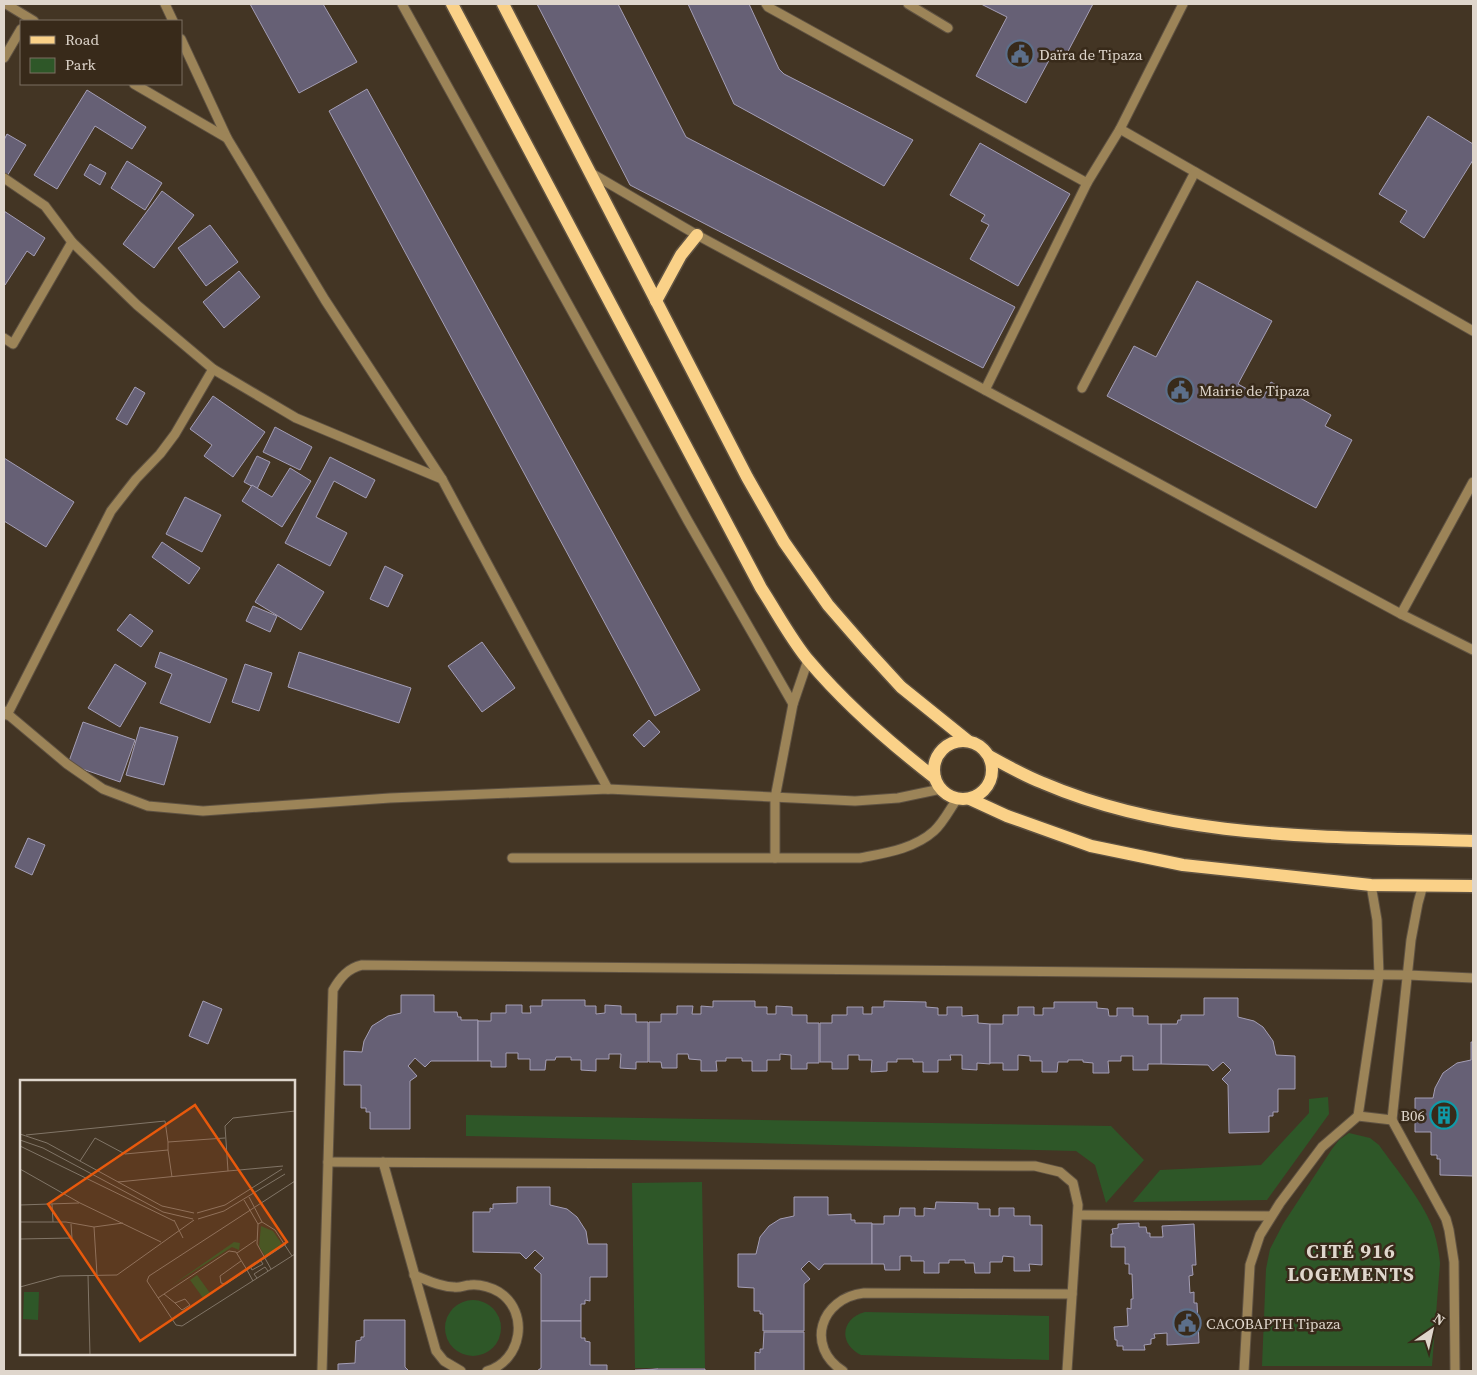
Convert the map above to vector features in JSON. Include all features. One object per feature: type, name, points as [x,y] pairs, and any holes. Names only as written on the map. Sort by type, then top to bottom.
[{"type":"main road","points":[[452,4],[761,588],[808,660],[856,710],[887,740],[938,784],[946,794],[1091,846],[1151,860],[1371,885],[1473,886]]},
{"type":"main road","points":[[503,4],[747,477],[784,542],[822,597],[901,687],[968,741],[984,749],[989,756],[992,770],[990,782],[982,793],[963,799]]},
{"type":"main road","points":[[656,301],[681,254],[697,235]]},
{"type":"main road","points":[[938,784],[934,765],[943,748],[955,742],[968,741]]},
{"type":"main road","points":[[989,756],[1045,784],[1107,805],[1221,829],[1473,841]]},
{"type":"street","points":[[6,4],[30,20]]},
{"type":"street","points":[[165,4],[173,20]]},
{"type":"street","points":[[402,4],[688,521],[793,704]]},
{"type":"street","points":[[766,4],[776,12],[1087,183]]},
{"type":"street","points":[[908,4],[948,28]]},
{"type":"street","points":[[985,390],[1087,183],[1120,129],[1183,4]]},
{"type":"street","points":[[4,58],[20,31]]},
{"type":"street","points":[[182,41],[227,138],[326,300],[442,479],[608,790]]},
{"type":"street","points":[[136,85],[227,138]]},
{"type":"street","points":[[1120,129],[1473,331]]},
{"type":"street","points":[[590,172],[697,235],[1400,614],[1473,650]]},
{"type":"street","points":[[1082,388],[1195,172]]},
{"type":"street","points":[[4,178],[45,206],[72,242],[137,305],[214,369],[296,418],[442,479]]},
{"type":"street","points":[[4,338],[13,344],[72,242]]},
{"type":"street","points":[[214,369],[175,434],[111,511],[6,713],[67,764],[103,789],[148,806],[202,811],[390,798],[608,790],[855,801],[919,794],[938,784]]},
{"type":"street","points":[[1400,614],[1473,482]]},
{"type":"street","points":[[775,858],[775,798],[793,704],[808,660]]},
{"type":"street","points":[[512,858],[860,858],[888,853],[912,845],[934,831],[963,799]]},
{"type":"street","points":[[1244,1371],[1250,1265],[1260,1235],[1271,1216],[1322,1147],[1358,1116],[1378,975],[1377,920],[1371,885]]},
{"type":"street","points":[[1423,885],[1414,921],[1392,1120],[1446,1219],[1449,1230],[1454,1262],[1455,1371]]},
{"type":"street","points":[[322,1371],[332,990],[345,974],[354,967],[362,965],[1408,975],[1473,978]]},
{"type":"street","points":[[1358,1116],[1392,1120]]},
{"type":"street","points":[[328,1162],[1035,1166],[1060,1172],[1073,1183],[1078,1205],[1067,1371]]},
{"type":"street","points":[[383,1162],[436,1351],[444,1361],[461,1371]]},
{"type":"street","points":[[1078,1216],[1271,1216]]},
{"type":"street","points":[[414,1275],[439,1285],[455,1287],[475,1284],[488,1286],[510,1302],[518,1319],[519,1332],[516,1346],[504,1362],[494,1369],[487,1371]]},
{"type":"street","points":[[843,1371],[829,1358],[824,1350],[822,1332],[823,1323],[831,1308],[846,1297],[864,1293],[1072,1294]]},
{"type":"green space","points":[[1328,1097],[1329,1114],[1267,1200],[1133,1202],[1160,1170],[1261,1165],[1309,1113],[1309,1099]]},
{"type":"green space","points":[[466,1115],[1111,1126],[1144,1160],[1106,1203],[1095,1165],[1076,1151],[466,1136]]},
{"type":"green space","points":[[1349,1133],[1370,1138],[1379,1145],[1418,1199],[1434,1232],[1440,1263],[1432,1366],[1262,1366],[1266,1269],[1270,1249],[1283,1224],[1332,1149],[1339,1140]]},
{"type":"green space","points":[[702,1182],[705,1368],[635,1368],[632,1183]]},
{"type":"green space","points":[[467,1300],[479,1300],[489,1304],[497,1312],[501,1328],[497,1344],[489,1352],[479,1356],[467,1356],[457,1352],[449,1344],[445,1334],[445,1322],[449,1312],[457,1304]]},
{"type":"green space","points":[[865,1312],[1049,1316],[1049,1360],[861,1355],[849,1344],[845,1332],[851,1320]]},
{"type":"building","points":[[250,4],[323,4],[357,62],[299,93]]},
{"type":"building","points":[[537,4],[618,4],[686,137],[1015,307],[983,368],[630,185]]},
{"type":"building","points":[[688,4],[749,4],[779,69],[784,74],[913,140],[884,186],[734,104]]},
{"type":"building","name":"Daïra de Tipaza","points":[[981,4],[1093,4],[1065,57],[1054,51],[1026,103],[976,76],[1007,17]]},
{"type":"building","points":[[367,89],[700,690],[655,716],[329,111]]},
{"type":"building","points":[[87,90],[146,127],[132,149],[95,126],[57,189],[34,175]]},
{"type":"building","points":[[1428,116],[1473,144],[1473,160],[1424,238],[1400,222],[1407,211],[1379,194]]},
{"type":"building","points":[[7,134],[26,145],[7,176],[4,174],[4,140]]},
{"type":"building","points":[[980,143],[1070,194],[1018,286],[970,259],[989,225],[981,221],[985,215],[950,195]]},
{"type":"building","points":[[127,161],[162,183],[145,210],[111,188]]},
{"type":"building","points":[[90,164],[106,173],[100,185],[84,175]]},
{"type":"building","points":[[162,191],[194,215],[154,268],[123,244]]},
{"type":"building","points":[[4,211],[45,238],[34,256],[27,251],[5,285],[4,284]]},
{"type":"building","points":[[210,225],[238,262],[206,286],[178,248]]},
{"type":"building","points":[[239,271],[260,297],[224,328],[203,302]]},
{"type":"building","name":"Mairie de Tipaza","points":[[1197,281],[1272,321],[1238,384],[1263,398],[1271,382],[1331,415],[1325,426],[1352,440],[1316,508],[1107,396],[1134,346],[1156,357]]},
{"type":"building","points":[[135,387],[145,393],[127,425],[116,419]]},
{"type":"building","points":[[213,396],[265,432],[233,477],[204,456],[212,445],[190,429]]},
{"type":"building","points":[[275,427],[312,447],[300,470],[263,452]]},
{"type":"building","points":[[257,456],[270,462],[257,489],[244,482]]},
{"type":"building","points":[[330,457],[375,480],[366,498],[334,481],[316,517],[347,533],[330,566],[285,543]]},
{"type":"building","points":[[4,458],[74,502],[46,547],[4,521]]},
{"type":"building","points":[[290,468],[311,481],[282,527],[242,501],[252,485],[272,497]]},
{"type":"building","points":[[185,497],[221,515],[202,552],[166,534]]},
{"type":"building","points":[[162,542],[200,568],[189,584],[152,557]]},
{"type":"building","points":[[278,564],[324,592],[301,630],[255,602]]},
{"type":"building","points":[[385,566],[403,575],[388,607],[370,599]]},
{"type":"building","points":[[253,606],[277,616],[270,632],[246,621]]},
{"type":"building","points":[[130,614],[153,631],[141,647],[117,630]]},
{"type":"building","points":[[482,642],[515,688],[482,712],[448,666]]},
{"type":"building","points":[[160,652],[227,679],[210,723],[160,703],[172,674],[155,667]]},
{"type":"building","points":[[299,652],[411,688],[399,723],[288,687]]},
{"type":"building","points":[[115,664],[146,683],[120,727],[88,708]]},
{"type":"building","points":[[245,664],[272,673],[259,711],[232,702]]},
{"type":"building","points":[[649,720],[660,732],[644,747],[633,735]]},
{"type":"building","points":[[83,722],[135,740],[120,782],[68,764]]},
{"type":"building","points":[[140,727],[178,737],[164,785],[126,775]]},
{"type":"building","points":[[28,838],[45,845],[32,875],[15,867]]},
{"type":"building","points":[[401,995],[434,995],[434,1012],[457,1012],[461,1020],[478,1020],[478,1061],[431,1061],[425,1067],[415,1058],[408,1066],[417,1076],[410,1081],[410,1129],[370,1129],[370,1112],[366,1112],[366,1108],[361,1108],[361,1085],[344,1085],[344,1051],[362,1052],[364,1041],[372,1026],[388,1016],[401,1013]]},
{"type":"building","points":[[1204,998],[1238,998],[1238,1017],[1254,1021],[1263,1027],[1273,1041],[1276,1055],[1295,1056],[1295,1089],[1278,1089],[1278,1112],[1273,1112],[1273,1116],[1269,1116],[1269,1132],[1229,1133],[1228,1085],[1222,1079],[1231,1070],[1223,1062],[1213,1071],[1208,1065],[1161,1064],[1161,1024],[1177,1024],[1178,1020],[1181,1020],[1181,1015],[1204,1015]]},
{"type":"building","points":[[542,1000],[585,1000],[585,1006],[596,1006],[596,1014],[605,1013],[605,1005],[621,1006],[621,1014],[636,1014],[636,1022],[648,1022],[648,1062],[636,1062],[636,1069],[620,1068],[621,1054],[609,1054],[609,1059],[596,1059],[596,1071],[581,1070],[581,1060],[571,1060],[571,1057],[556,1057],[555,1060],[546,1060],[545,1070],[530,1070],[530,1059],[518,1059],[518,1053],[506,1053],[506,1067],[491,1067],[491,1061],[478,1061],[478,1021],[491,1021],[491,1013],[506,1013],[506,1005],[522,1005],[522,1013],[531,1013],[530,1006],[542,1006]]},
{"type":"building","points":[[203,1001],[222,1009],[208,1044],[189,1036]]},
{"type":"building","points":[[713,1001],[755,1001],[755,1007],[767,1007],[767,1014],[776,1014],[776,1006],[792,1007],[792,1015],[807,1015],[807,1023],[819,1023],[819,1063],[807,1063],[807,1069],[791,1069],[791,1055],[780,1054],[780,1060],[767,1060],[767,1071],[752,1071],[752,1061],[742,1061],[742,1058],[726,1058],[726,1061],[716,1061],[717,1071],[701,1071],[701,1060],[689,1059],[688,1054],[677,1054],[677,1068],[662,1068],[661,1062],[649,1062],[649,1022],[661,1022],[661,1014],[677,1014],[677,1006],[693,1006],[692,1014],[701,1014],[701,1006],[713,1007]]},
{"type":"building","points":[[884,1001],[926,1002],[926,1007],[938,1008],[938,1015],[947,1015],[947,1007],[962,1007],[962,1016],[978,1015],[978,1023],[990,1024],[990,1064],[977,1063],[977,1070],[962,1069],[962,1055],[950,1055],[951,1060],[938,1060],[938,1072],[923,1072],[923,1062],[913,1062],[913,1059],[897,1059],[897,1062],[887,1062],[887,1071],[871,1072],[872,1060],[859,1060],[859,1055],[848,1055],[848,1069],[832,1069],[832,1062],[820,1062],[820,1023],[832,1023],[832,1015],[847,1015],[847,1007],[863,1007],[863,1014],[872,1014],[872,1007],[884,1007]]},
{"type":"building","points":[[1054,1002],[1097,1002],[1097,1008],[1108,1009],[1109,1016],[1117,1016],[1117,1008],[1133,1008],[1133,1016],[1148,1016],[1148,1024],[1161,1024],[1161,1064],[1148,1064],[1148,1070],[1133,1070],[1133,1056],[1121,1056],[1121,1061],[1108,1061],[1109,1073],[1093,1073],[1093,1063],[1083,1062],[1083,1060],[1058,1062],[1057,1072],[1042,1072],[1042,1061],[1030,1061],[1030,1056],[1018,1055],[1018,1070],[1003,1070],[1003,1063],[990,1063],[990,1024],[1003,1024],[1003,1015],[1018,1015],[1018,1007],[1034,1007],[1034,1015],[1043,1015],[1043,1008],[1054,1008]]},
{"type":"building","name":"B06","points":[[1471,1042],[1473,1042],[1473,1176],[1440,1175],[1440,1159],[1437,1159],[1437,1155],[1431,1155],[1431,1132],[1415,1132],[1415,1098],[1433,1098],[1435,1088],[1443,1073],[1457,1063],[1471,1060]]},
{"type":"building","points":[[517,1187],[550,1187],[550,1205],[567,1209],[577,1217],[586,1231],[588,1244],[607,1244],[607,1277],[590,1277],[590,1301],[585,1300],[585,1304],[581,1304],[581,1321],[541,1321],[541,1274],[534,1268],[544,1258],[535,1250],[526,1259],[520,1253],[473,1252],[473,1212],[490,1212],[490,1208],[493,1209],[493,1204],[517,1203]]},
{"type":"building","points":[[794,1197],[828,1197],[828,1215],[851,1214],[851,1220],[855,1220],[855,1223],[872,1223],[872,1264],[824,1264],[819,1270],[809,1261],[801,1269],[810,1279],[804,1284],[804,1331],[763,1331],[763,1314],[760,1314],[760,1311],[754,1311],[754,1288],[738,1287],[738,1254],[756,1254],[760,1237],[769,1226],[780,1219],[794,1216]]},
{"type":"building","points":[[936,1202],[978,1203],[978,1209],[990,1209],[990,1216],[999,1216],[999,1208],[1014,1208],[1014,1216],[1030,1216],[1030,1225],[1042,1225],[1042,1265],[1029,1264],[1030,1271],[1014,1271],[1014,1257],[1003,1256],[1002,1262],[990,1262],[990,1273],[975,1273],[974,1263],[965,1263],[965,1260],[949,1260],[949,1263],[939,1263],[939,1273],[924,1273],[924,1261],[911,1261],[911,1256],[900,1256],[900,1270],[885,1270],[884,1264],[872,1264],[872,1224],[884,1224],[884,1216],[899,1216],[900,1208],[915,1208],[915,1216],[924,1216],[924,1208],[935,1209]]},
{"type":"building","points":[[1139,1223],[1139,1227],[1146,1227],[1150,1237],[1163,1237],[1162,1226],[1194,1224],[1196,1265],[1192,1265],[1193,1275],[1189,1276],[1190,1293],[1194,1292],[1194,1303],[1197,1303],[1199,1343],[1167,1345],[1167,1333],[1154,1334],[1155,1338],[1151,1339],[1151,1344],[1144,1345],[1145,1350],[1123,1350],[1123,1346],[1117,1346],[1114,1327],[1128,1326],[1127,1308],[1131,1309],[1131,1299],[1133,1299],[1132,1274],[1129,1274],[1129,1264],[1125,1264],[1125,1247],[1111,1247],[1111,1234],[1113,1234],[1112,1229],[1118,1228],[1118,1224]]},
{"type":"building","points":[[364,1320],[405,1320],[405,1367],[409,1371],[338,1371],[338,1364],[355,1363],[356,1341],[364,1337]]},
{"type":"building","points":[[541,1321],[581,1321],[581,1338],[585,1338],[585,1341],[590,1342],[590,1365],[607,1365],[607,1371],[537,1371],[541,1368]]},
{"type":"building","points":[[764,1332],[804,1332],[804,1371],[755,1371],[755,1352],[760,1353],[760,1349],[763,1349]]},
{"type":"building","points":[[658,1369],[658,1371],[635,1371],[635,1370]]},
{"type":"building","points":[[705,1369],[705,1371],[635,1371]]},
{"type":"place","name":"Daïra de Tipaza","points":[[1020,54]]},
{"type":"place","name":"Mairie de Tipaza","points":[[1180,390]]},
{"type":"place","name":"B06","points":[[1444,1115]]},
{"type":"place","name":"CACOBAPTH Tipaza","points":[[1187,1323]]},
{"type":"district","name":"CITÉ 916 LOGEMENTS","points":[[1351,1262]]}]
